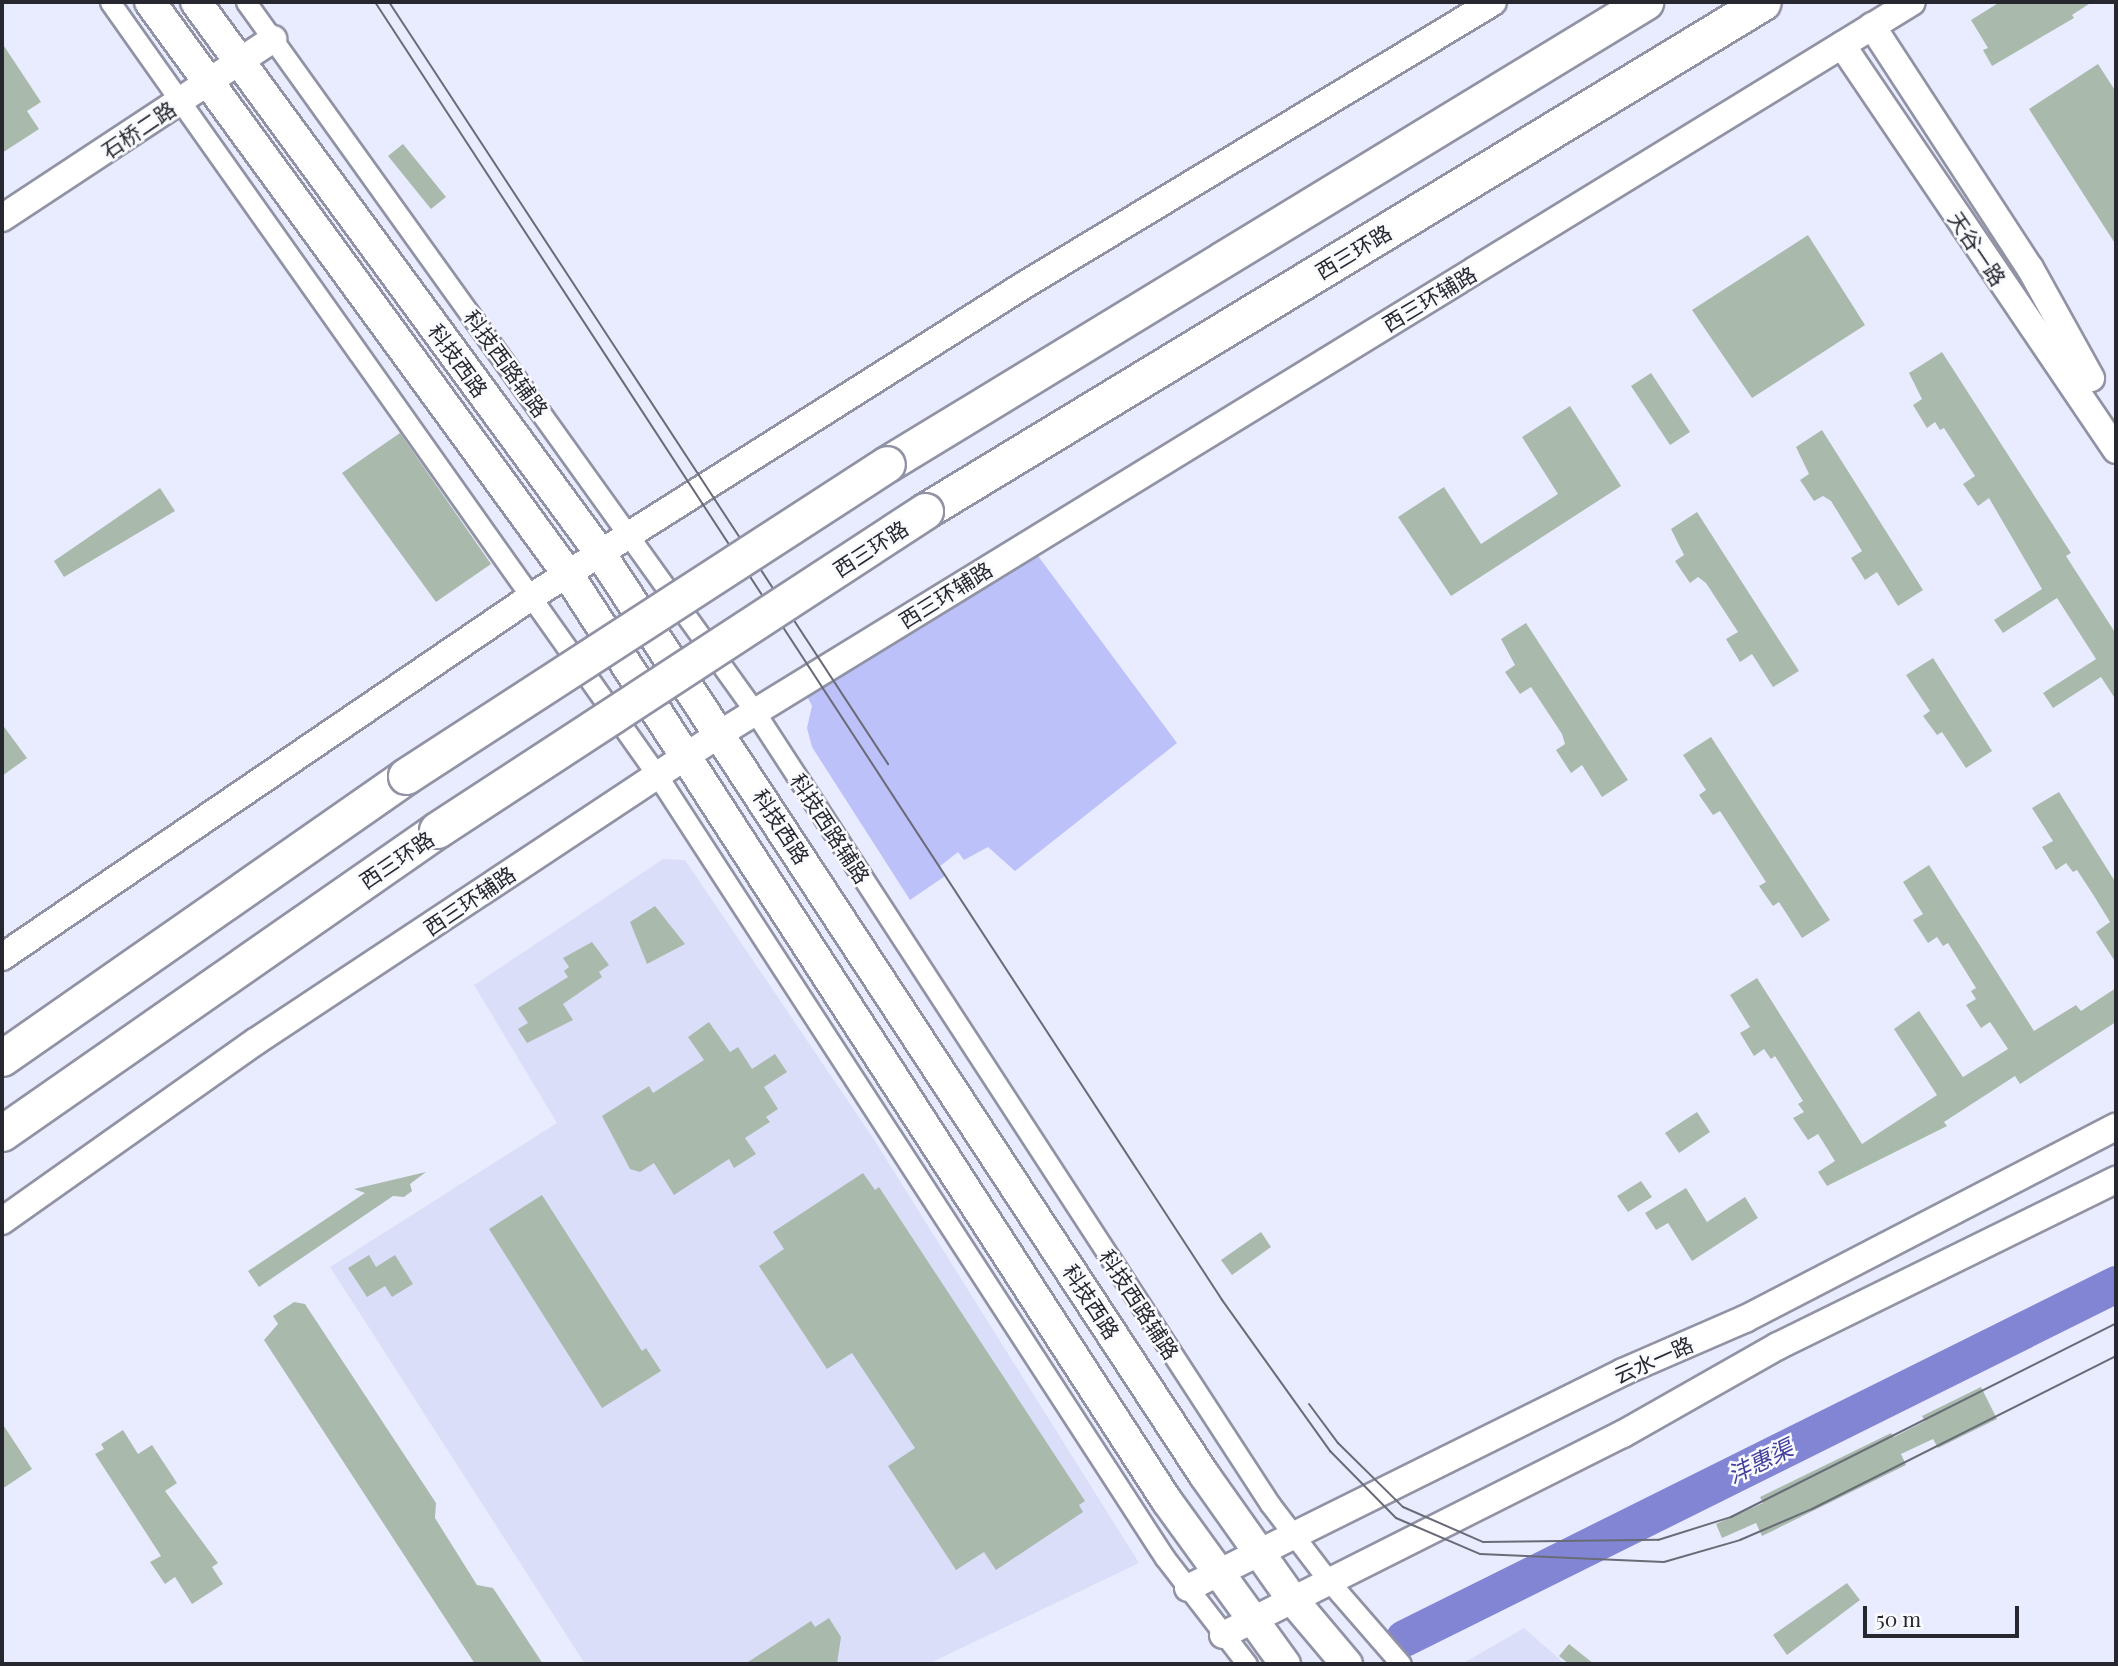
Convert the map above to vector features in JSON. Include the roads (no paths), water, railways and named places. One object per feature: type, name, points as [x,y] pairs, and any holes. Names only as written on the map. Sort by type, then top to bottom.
[{"type":"highway","points":[[2,1058],[406,776],[887,464],[1645,2]]},
{"type":"highway","name":"西三环路","points":[[2,1133],[437,830],[925,511],[1763,2]]},
{"type":"main road","name":"科技西路","points":[[150,2],[567,573],[1217,1573],[1250,1621],[1285,1664]]},
{"type":"main road","name":"科技西路","points":[[196,2],[600,553],[1259,1552],[1292,1599],[1347,1664]]},
{"type":"main road","points":[[2,957],[567,573],[1021,287],[1493,2]]},
{"type":"main road","name":"西三环辅路","points":[[2,1221],[255,1042],[721,733],[1912,2]]},
{"type":"main road","name":"天谷一路","points":[[1872,26],[2030,268],[2075,354],[2116,417]]},
{"type":"main road","name":"石桥二路","points":[[2,218],[273,39]]},
{"type":"main road","name":"天谷一路","points":[[1842,45],[2116,450]]},
{"type":"main road","name":"云水一路","points":[[1188,1588],[1623,1372],[1745,1320],[2116,1127]]},
{"type":"main road","points":[[1223,1635],[1623,1434],[1778,1346],[2116,1180]]},
{"type":"street","points":[[110,2],[657,775],[1188,1588],[1247,1664]]},
{"type":"street","name":"科技西路辅路","points":[[246,2],[755,712],[1293,1535],[1401,1664]]},
{"type":"waterway","name":"沣惠渠","points":[[1404,1638],[2116,1284]]},
{"type":"tram line","points":[[375,2],[1222,1300],[1330,1451],[1396,1518],[1480,1554],[1664,1562],[1740,1540],[1812,1509],[2116,1356]]},
{"type":"tram line","points":[[389,2],[888,764]]},
{"type":"tram line","points":[[1309,1404],[1338,1443],[1403,1507],[1483,1542],[1658,1540],[1731,1517],[2116,1323]]}]
